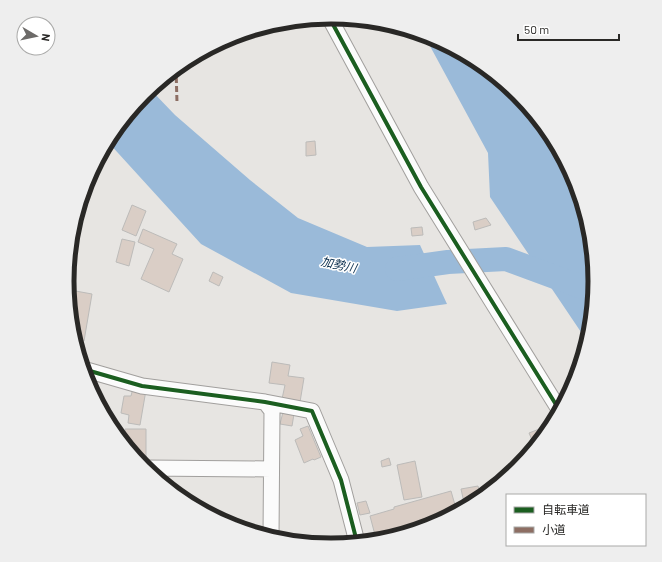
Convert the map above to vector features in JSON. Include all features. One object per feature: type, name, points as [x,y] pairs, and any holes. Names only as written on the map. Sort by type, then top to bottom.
[{"type":"street","points":[[333,24],[420,187],[556,405]]},
{"type":"street","points":[[91,371],[142,386],[265,402],[312,411],[341,480],[356,537]]},
{"type":"street","points":[[265,402],[272,411],[271,531]]},
{"type":"street","points":[[155,468],[271,469]]},
{"type":"water","points":[[429,44],[460,58],[474,67],[513,99],[545,138],[554,153],[574,198],[586,247],[588,281],[586,315],[582,334],[490,197],[488,153]]},
{"type":"water","points":[[155,94],[175,115],[250,180],[298,218],[367,247],[420,245],[447,304],[397,311],[291,293],[201,244],[112,146],[127,125]]},
{"type":"building","points":[[315,141],[316,155],[306,156],[306,142]]},
{"type":"building","points":[[132,205],[146,211],[136,236],[122,230]]},
{"type":"building","points":[[486,218],[491,225],[475,230],[473,222]]},
{"type":"building","points":[[422,227],[423,235],[412,236],[411,228]]},
{"type":"building","points":[[143,229],[177,244],[172,254],[183,259],[169,292],[141,279],[154,249],[138,242]]},
{"type":"building","points":[[122,239],[135,242],[129,266],[116,262]]},
{"type":"building","points":[[213,272],[223,277],[219,286],[209,281]]},
{"type":"building","points":[[75,291],[92,294],[84,341],[81,341],[79,331],[76,315]]},
{"type":"building","points":[[272,362],[290,365],[288,376],[304,378],[300,402],[282,399],[285,385],[269,383]]},
{"type":"building","points":[[133,388],[146,390],[140,425],[128,423],[129,415],[121,413],[124,396],[131,396]]},
{"type":"building","points":[[283,412],[294,414],[292,426],[280,424]]},
{"type":"building","points":[[308,426],[321,457],[304,463],[295,440],[303,436],[300,429]]},
{"type":"building","points":[[542,428],[532,440],[529,433]]},
{"type":"building","points":[[125,429],[146,429],[146,458],[145,458],[125,434]]},
{"type":"building","points":[[389,458],[391,465],[382,467],[381,461]]},
{"type":"building","points":[[415,461],[422,497],[404,500],[397,465]]},
{"type":"building","points":[[478,486],[479,491],[464,501],[461,489]]},
{"type":"building","points":[[451,491],[455,506],[414,524],[375,534],[370,516],[394,509],[394,507]]},
{"type":"building","points":[[366,501],[370,513],[360,515],[357,503]]},
{"type":"waterway","name":"加勢川","points":[[397,269],[448,262],[506,259],[588,289]]},
{"type":"marked path","points":[[176,76],[177,103]]},
{"type":"cycle path","points":[[333,24],[421,187],[556,405]]},
{"type":"cycle path","points":[[91,371],[142,386],[265,402],[312,411],[341,480],[356,537]]}]
